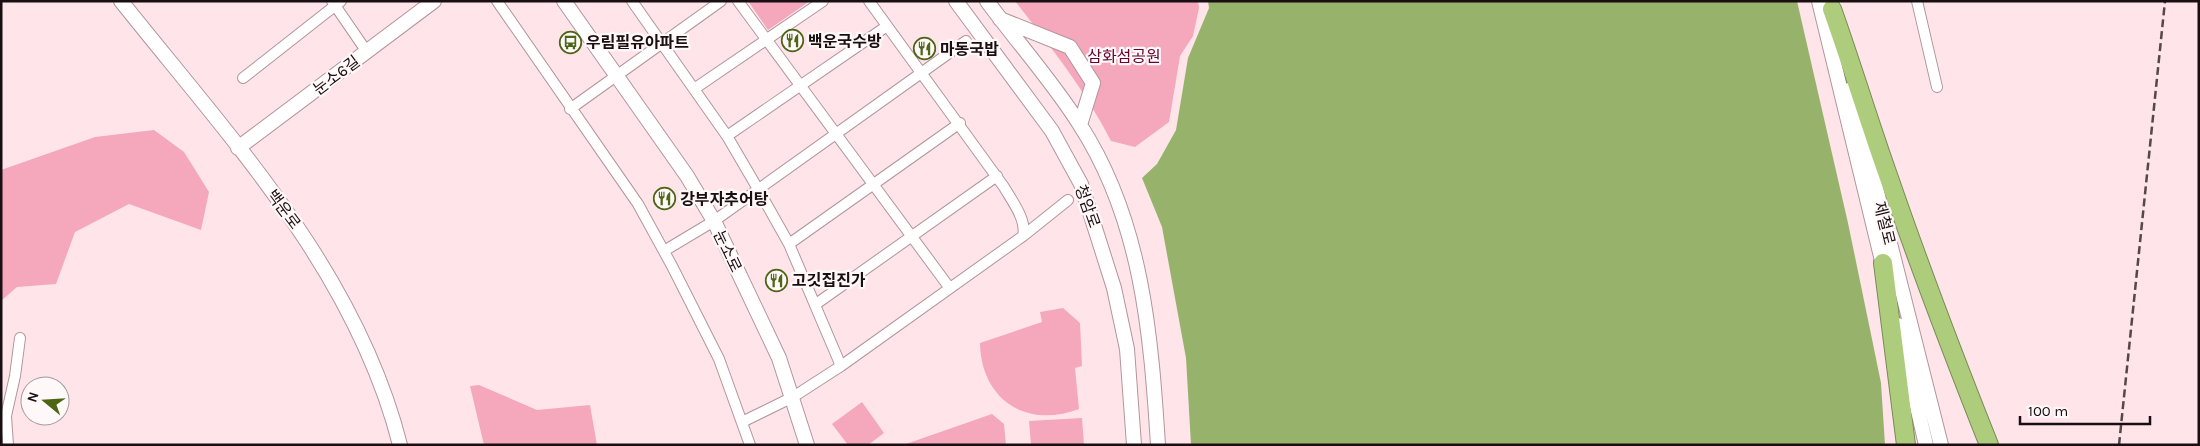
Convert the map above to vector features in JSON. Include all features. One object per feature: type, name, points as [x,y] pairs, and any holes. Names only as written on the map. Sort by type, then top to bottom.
[{"type":"highway","points":[[1827,4],[1859,84],[1889,178],[1989,445]]},
{"type":"highway","points":[[1883,263],[1905,437]]},
{"type":"main road","name":"백운로","points":[[120,1],[238,148],[306,239],[353,318],[385,392],[400,445]]},
{"type":"main road","name":"눈소6길","points":[[238,148],[434,1]]},
{"type":"main road","name":"눈소로","points":[[564,1],[686,176],[714,220],[779,358],[807,445]]},
{"type":"main road","name":"청암로","points":[[956,1],[1052,131],[1081,184],[1100,240],[1122,323],[1127,349],[1134,445]]},
{"type":"main road","name":"청암로","points":[[987,1],[1080,125],[1103,168],[1120,208],[1134,250],[1144,291],[1152,350],[1158,445]]},
{"type":"main road","name":"제철로","points":[[1827,4],[1829,44],[1926,445]]},
{"type":"main road","name":"제철로","points":[[1827,4],[1941,445]]},
{"type":"main road","points":[[1000,19],[1070,47],[1093,83],[1080,125]]},
{"type":"street","points":[[497,1],[570,109],[638,204],[719,359],[750,445]]},
{"type":"street","points":[[632,1],[727,136],[758,189],[789,244],[841,366]]},
{"type":"street","points":[[570,109],[720,1]]},
{"type":"street","points":[[738,1],[949,287]]},
{"type":"street","points":[[694,89],[823,1]]},
{"type":"street","points":[[869,1],[997,176],[1021,217],[1025,229],[1023,236]]},
{"type":"street","points":[[1814,1],[1829,44]]},
{"type":"street","points":[[1917,1],[1937,87]]},
{"type":"street","points":[[243,78],[336,3],[366,52]]},
{"type":"street","points":[[727,136],[887,26]]},
{"type":"street","points":[[664,251],[714,220],[966,41]]},
{"type":"street","points":[[789,244],[960,123]]},
{"type":"street","points":[[816,304],[997,176]]},
{"type":"street","points":[[742,422],[793,397],[841,366],[949,287],[1023,236],[1068,200]]},
{"type":"street","points":[[8,445],[6,416],[15,376],[20,338]]},
{"type":"street","points":[[1919,412],[1919,445]]},
{"type":"green space","points":[[748,1],[810,1],[768,30]]},
{"type":"green space","name":"삼화섬공원","points":[[1015,1],[1198,1],[1199,8],[1193,36],[1180,56],[1169,122],[1135,147],[1111,141],[1078,86]]},
{"type":"green space","points":[[154,130],[184,152],[209,192],[201,230],[129,204],[75,232],[56,284],[17,287],[1,301],[1,170],[95,137]]},
{"type":"green space","points":[[1063,308],[1080,323],[1082,366],[1075,368],[1079,409],[1060,414],[1042,415],[1025,412],[1010,405],[998,394],[989,380],[982,363],[980,343],[1042,322],[1040,312]]},
{"type":"green space","points":[[479,385],[537,410],[590,405],[597,445],[484,445],[470,386]]},
{"type":"green space","points":[[862,402],[884,433],[868,445],[848,445],[832,424]]},
{"type":"green space","points":[[992,414],[1004,424],[1006,445],[903,445]]},
{"type":"green space","points":[[1082,418],[1084,445],[1031,445],[1029,421]]},
{"type":"shaded area","points":[[1208,1],[1797,1],[1848,223],[1881,383],[1885,445],[1191,445],[1186,358],[1162,227],[1142,178],[1157,164],[1176,130],[1188,58],[1209,8]]},
{"type":"railway","points":[[2119,445],[2165,1]]},
{"type":"place","name":"백운국수방","points":[[792,41]]},
{"type":"place","name":"우림필유아파트","points":[[570,42]]},
{"type":"place","name":"마동국밥","points":[[924,49]]},
{"type":"place","name":"강부자추어탕","points":[[664,199]]},
{"type":"place","name":"고깃집진가","points":[[776,280]]}]
